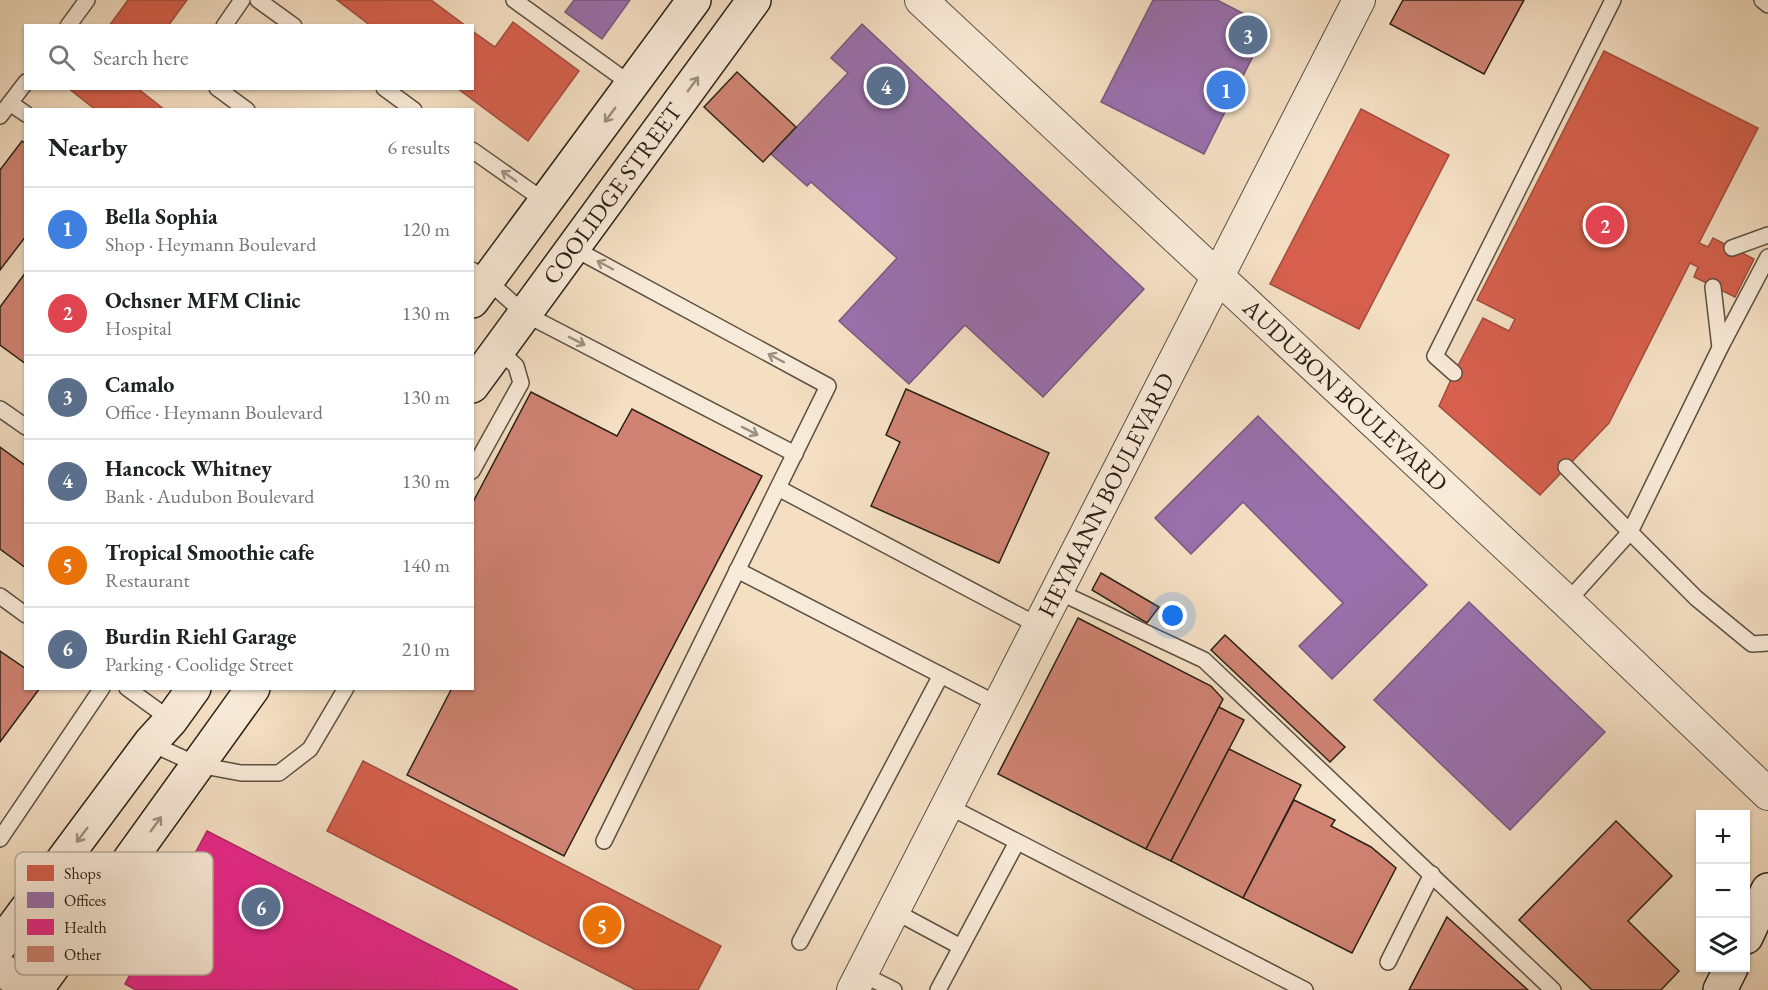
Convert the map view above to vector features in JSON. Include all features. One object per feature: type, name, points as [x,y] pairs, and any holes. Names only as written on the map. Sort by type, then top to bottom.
[{"type":"street","name":"COOLIDGE STREET","points":[[477,284],[546,202],[694,0]]},
{"type":"street","name":"COOLIDGE STREET","points":[[474,383],[754,0]]},
{"type":"street","name":"AUDUBON BOULEVARD","points":[[921,0],[1567,602],[1768,794]]},
{"type":"street","name":"HEYMANN BOULEVARD","points":[[858,982],[1359,0]]},
{"type":"street","points":[[70,852],[192,690]]},
{"type":"street","points":[[136,852],[252,690]]},
{"type":"street","points":[[1750,928],[1768,890]]},
{"type":"street","points":[[0,945],[15,925]]},
{"type":"street","points":[[0,969],[40,986]]},
{"type":"street","points":[[1720,990],[1729,972]]},
{"type":"lane","points":[[69,24],[87,0]]},
{"type":"lane","points":[[225,24],[242,0]]},
{"type":"lane","points":[[258,0],[291,24]]},
{"type":"lane","points":[[1454,373],[1435,356],[1613,0]]},
{"type":"lane","points":[[1762,0],[1768,5]]},
{"type":"lane","points":[[518,1],[632,85]]},
{"type":"lane","points":[[0,116],[24,85]]},
{"type":"lane","points":[[220,90],[244,108]]},
{"type":"lane","points":[[387,90],[411,108]]},
{"type":"lane","points":[[10,103],[24,113]]},
{"type":"lane","points":[[474,151],[546,202]]},
{"type":"lane","points":[[1732,248],[1768,235]]},
{"type":"lane","points":[[573,248],[828,386],[604,841]]},
{"type":"lane","points":[[1567,602],[1630,532],[1768,256]]},
{"type":"lane","points":[[477,284],[525,314],[795,454]]},
{"type":"lane","points":[[1713,287],[1720,348]]},
{"type":"lane","points":[[474,467],[521,383],[516,366],[499,350]]},
{"type":"lane","points":[[0,410],[24,426]]},
{"type":"lane","points":[[1566,467],[1696,598],[1752,644],[1768,643]]},
{"type":"lane","points":[[778,488],[1039,626]]},
{"type":"lane","points":[[737,570],[999,705]]},
{"type":"lane","points":[[1057,591],[1204,660],[1553,990]]},
{"type":"lane","points":[[0,596],[24,614]]},
{"type":"lane","points":[[800,942],[941,675]]},
{"type":"lane","points":[[0,839],[101,690]]},
{"type":"lane","points":[[129,690],[160,731],[198,765],[241,773],[279,773],[310,749],[344,690]]},
{"type":"lane","points":[[948,806],[1305,990]]},
{"type":"lane","points":[[938,990],[1017,842]]},
{"type":"lane","points":[[1388,962],[1432,874]]},
{"type":"lane","points":[[894,911],[962,947]]},
{"type":"lane","points":[[858,982],[894,990]]},
{"type":"building: Shops","points":[[128,0],[187,0],[169,24],[110,24]]},
{"type":"building: Shops","points":[[337,0],[431,0],[463,24],[368,24]]},
{"type":"building: Shops","points":[[513,22],[579,71],[528,141],[460,90],[474,90],[474,32],[495,47]]},
{"type":"building: Shops","points":[[1604,51],[1758,128],[1699,243],[1708,247],[1713,238],[1754,259],[1735,297],[1694,277],[1698,267],[1690,263],[1609,423],[1540,495],[1439,406],[1483,318],[1509,331],[1515,319],[1477,300]]},
{"type":"building: Shops","points":[[71,90],[140,90],[162,108],[93,108]]},
{"type":"building: Shops","points":[[1361,109],[1449,155],[1359,329],[1270,284]]},
{"type":"building: Shops","points":[[363,761],[721,946],[698,990],[636,990],[327,831]]},
{"type":"building: Offices","points":[[574,0],[630,0],[602,39],[565,12]]},
{"type":"building: Offices","points":[[1153,0],[1217,0],[1268,26],[1204,154],[1101,102]]},
{"type":"building: Offices","points":[[862,24],[1144,289],[1043,397],[965,325],[909,384],[839,321],[897,258],[811,182],[807,186],[771,154],[848,73],[831,58]]},
{"type":"building: Offices","points":[[1258,416],[1427,585],[1332,679],[1299,646],[1343,603],[1243,502],[1191,554],[1155,518]]},
{"type":"building: Offices","points":[[1469,602],[1605,732],[1510,830],[1374,700]]},
{"type":"building: Health","points":[[207,831],[518,990],[136,990],[125,984],[130,975],[213,975],[213,852],[196,852]]},
{"type":"building: Other","points":[[1403,0],[1524,0],[1484,74],[1390,24]]},
{"type":"building: Other","points":[[737,72],[796,127],[763,162],[704,107]]},
{"type":"building: Other","points":[[22,141],[24,142],[24,239],[0,270],[0,170]]},
{"type":"building: Other","points":[[24,275],[24,363],[0,345],[0,307]]},
{"type":"building: Other","points":[[906,389],[1049,453],[999,563],[871,506],[900,442],[886,435]]},
{"type":"building: Other","points":[[531,392],[617,436],[632,409],[762,476],[564,856],[407,775],[451,690],[474,690],[474,500]]},
{"type":"building: Other","points":[[0,447],[24,465],[24,567],[0,549]]},
{"type":"building: Other","points":[[1101,573],[1159,607],[1147,623],[1092,590]]},
{"type":"building: Other","points":[[1078,618],[1211,686],[1223,699],[1146,849],[998,774]]},
{"type":"building: Other","points":[[1225,635],[1345,747],[1330,762],[1211,650]]},
{"type":"building: Other","points":[[0,651],[24,668],[24,690],[39,690],[0,742]]},
{"type":"building: Other","points":[[1219,707],[1244,720],[1171,861],[1146,849]]},
{"type":"building: Other","points":[[1229,749],[1301,785],[1243,898],[1171,861]]},
{"type":"building: Other","points":[[1294,800],[1335,820],[1331,826],[1371,847],[1396,868],[1352,953],[1243,898]]},
{"type":"building: Other","points":[[1616,821],[1672,876],[1628,921],[1679,971],[1661,990],[1592,990],[1519,920]]},
{"type":"building: Other","points":[[1447,917],[1528,990],[1409,990]]},
{"type":"place","name":"Camalo","points":[[1248,35]]},
{"type":"place","name":"Hancock Whitney","points":[[886,86]]},
{"type":"place","name":"Bella Sophia","points":[[1226,90]]},
{"type":"place","name":"Ochsner MFM Clinic","points":[[1605,225]]},
{"type":"place","name":"Burdin Riehl Garage","points":[[261,907]]},
{"type":"place","name":"Tropical Smoothie cafe","points":[[602,925]]}]
